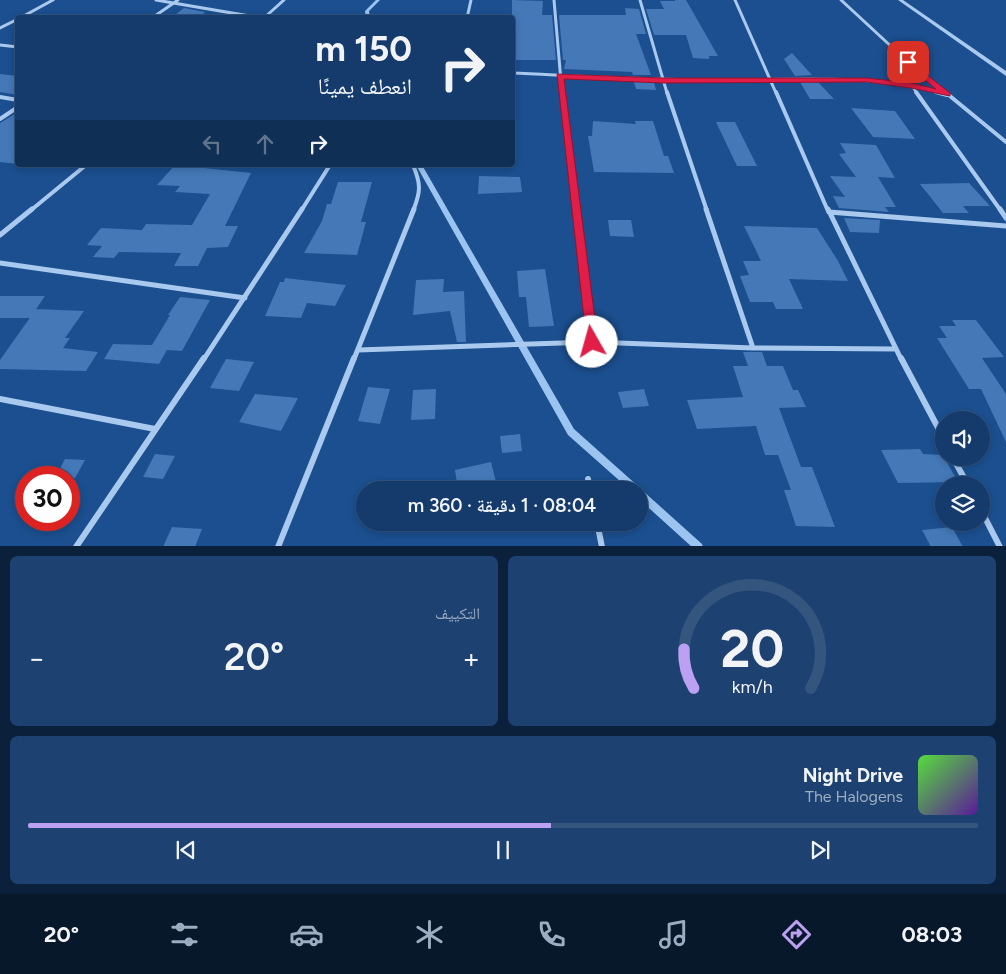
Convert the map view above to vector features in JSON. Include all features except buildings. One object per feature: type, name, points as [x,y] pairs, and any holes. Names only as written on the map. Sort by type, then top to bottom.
[{"type":"street","points":[[25,15],[53,0]]},
{"type":"street","points":[[156,0],[245,15]]},
{"type":"street","points":[[156,15],[178,0]]},
{"type":"street","points":[[266,15],[284,0]]},
{"type":"street","points":[[468,15],[471,0]]},
{"type":"street","points":[[554,0],[560,76],[592,342]]},
{"type":"street","points":[[640,0],[663,80],[753,348]]},
{"type":"street","points":[[735,0],[829,212],[896,349],[935,422]]},
{"type":"street","points":[[841,0],[908,62],[1006,142]]},
{"type":"street","points":[[900,0],[1006,74]]},
{"type":"street","points":[[0,28],[15,20]]},
{"type":"street","points":[[0,45],[15,46]]},
{"type":"street","points":[[515,73],[663,80],[867,80],[912,85],[947,95]]},
{"type":"street","points":[[912,85],[1006,218]]},
{"type":"street","points":[[0,97],[15,100]]},
{"type":"street","points":[[0,119],[15,109]]},
{"type":"street","points":[[0,236],[84,167]]},
{"type":"street","points":[[76,546],[245,298],[329,167]]},
{"type":"street","points":[[278,546],[419,196],[420,182],[414,167]]},
{"type":"street","points":[[829,212],[1006,226]]},
{"type":"street","points":[[0,263],[245,298]]},
{"type":"street","points":[[358,350],[592,342],[753,348],[896,349]]},
{"type":"street","points":[[0,399],[155,429]]},
{"type":"street","points":[[990,527],[1000,546]]},
{"type":"street","points":[[599,531],[602,546]]},
{"type":"waterway","points":[[368,15],[367,11],[378,0]]},
{"type":"waterway","points":[[420,167],[571,432],[626,481]]},
{"type":"waterway","points":[[648,501],[698,546]]},
{"type":"route","points":[[592,342],[560,76],[663,80],[867,80],[912,85],[947,95],[908,62]]}]
